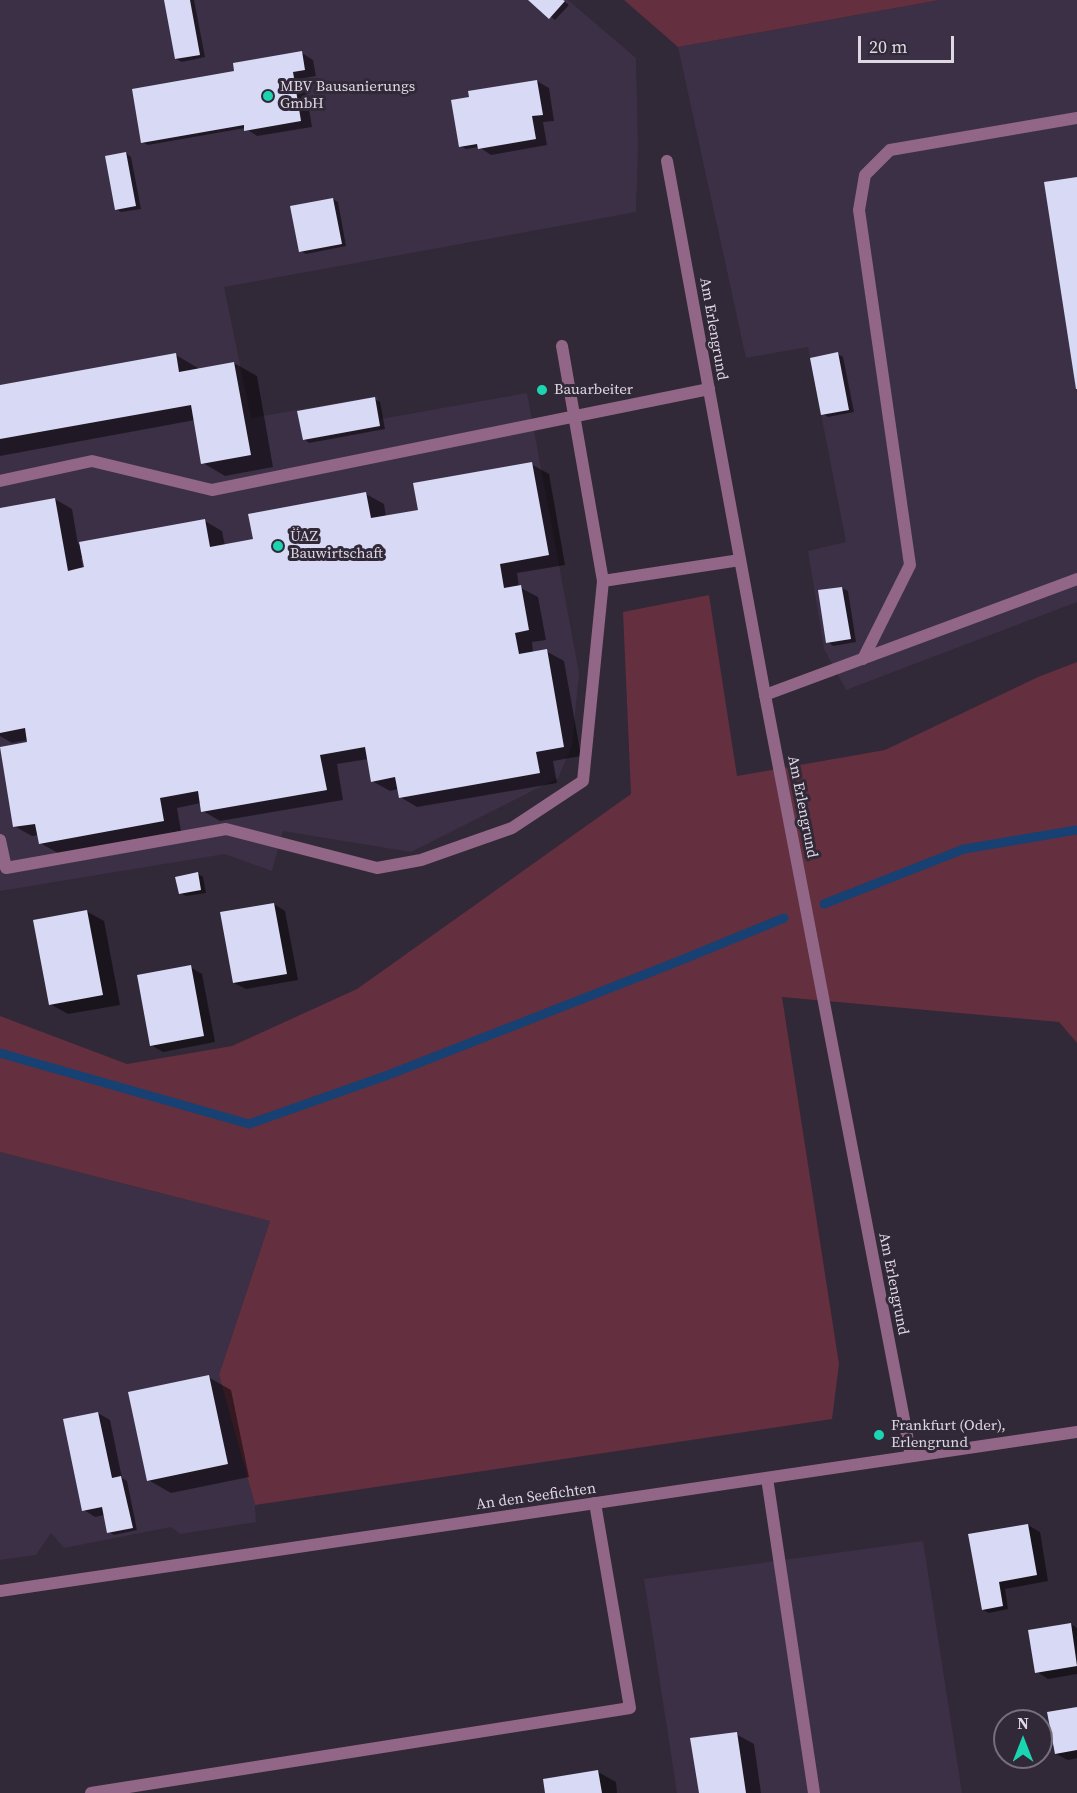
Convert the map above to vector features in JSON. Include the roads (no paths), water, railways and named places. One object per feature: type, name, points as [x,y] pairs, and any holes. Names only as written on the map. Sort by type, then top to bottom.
[{"type":"street","points":[[863,659],[910,565],[859,210],[865,175],[890,150],[1077,118]]},
{"type":"street","name":"Am Erlengrund","points":[[667,162],[765,696],[911,1456]]},
{"type":"street","points":[[0,840],[6,868],[226,829],[377,868],[421,860],[512,828],[584,780],[603,581],[562,346]]},
{"type":"street","points":[[0,481],[92,461],[212,490],[709,389]]},
{"type":"street","points":[[603,581],[740,560]]},
{"type":"street","points":[[765,696],[1077,579]]},
{"type":"street","name":"An den Seefichten","points":[[0,1592],[1077,1432]]},
{"type":"street","points":[[767,1478],[814,1793]]},
{"type":"street","points":[[91,1793],[630,1708],[596,1503]]},
{"type":"waterway","points":[[824,904],[964,849],[1077,830]]},
{"type":"waterway","points":[[0,1053],[249,1124],[388,1075],[784,918]]},
{"type":"place","name":"MBV Bausanierungs GmbH","points":[[268,96]]},
{"type":"place","name":"Bauarbeiter","points":[[542,390]]},
{"type":"place","name":"ÜAZ Bauwirtschaft","points":[[278,546]]},
{"type":"place","name":"Frankfurt (Oder), Erlengrund","points":[[879,1435]]}]
